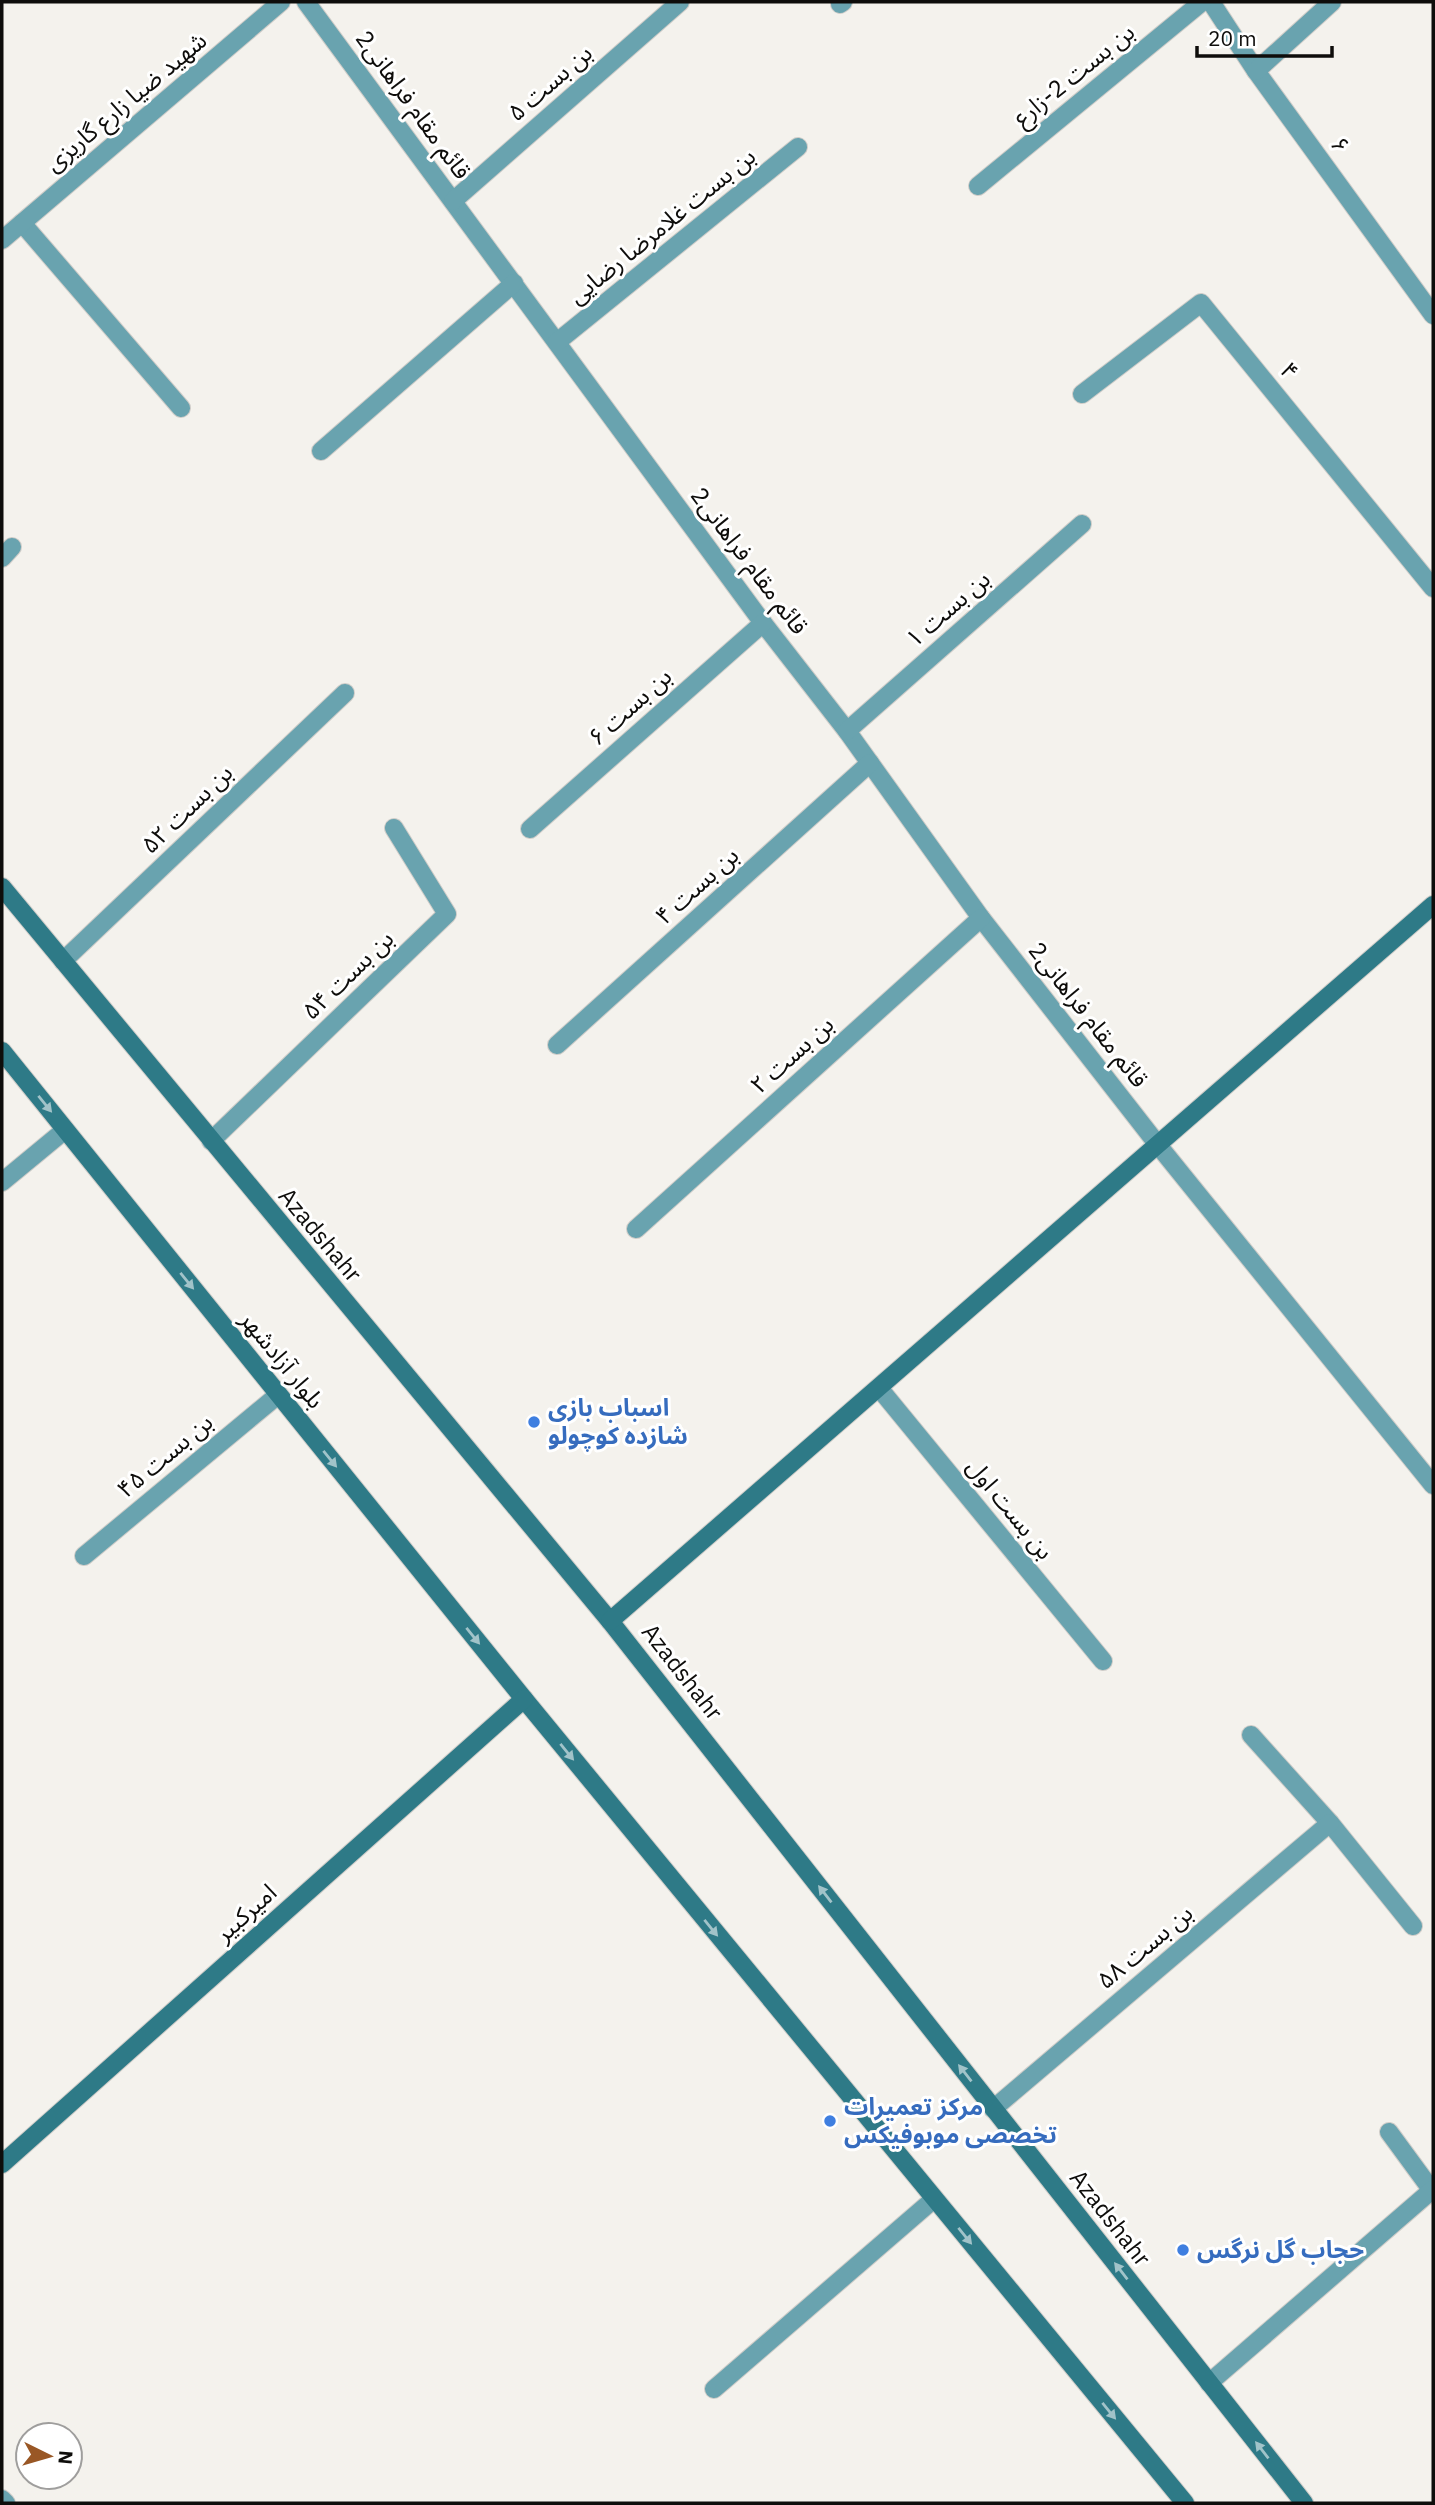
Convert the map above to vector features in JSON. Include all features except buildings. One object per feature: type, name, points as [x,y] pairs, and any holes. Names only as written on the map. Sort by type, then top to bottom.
[{"type":"main road","name":"Azadshahr","points":[[2,887],[610,1621],[1304,2503]]},
{"type":"main road","points":[[610,1621],[1433,905]]},
{"type":"main road","name":"بلوار آزادشهر","points":[[2,1051],[524,1699]]},
{"type":"main road","points":[[524,1699],[1185,2503]]},
{"type":"main road","name":"امیرکبیر","points":[[2,2164],[524,1699]]},
{"type":"street","name":"شهید ضیا زارع گاریزی","points":[[2,240],[281,2]]},
{"type":"street","name":"2قائم مقام فراهانی","points":[[306,2],[763,623],[847,731],[981,918],[1158,1145],[1433,1485]]},
{"type":"street","name":"بن بست ۵","points":[[453,201],[680,2]]},
{"type":"street","name":"بن بست 2-زارع","points":[[978,186],[1202,2]]},
{"type":"street","name":"۶","points":[[1211,2],[1256,71],[1433,315]]},
{"type":"street","points":[[1256,71],[1332,2]]},
{"type":"street","name":"بن بست غلامرضا رضایی","points":[[557,342],[798,147]]},
{"type":"street","points":[[22,223],[181,408]]},
{"type":"street","points":[[321,451],[514,283]]},
{"type":"street","name":"۴","points":[[1082,394],[1201,303],[1433,588]]},
{"type":"street","name":"بن بست ۱","points":[[847,731],[1082,524]]},
{"type":"street","name":"بن بست ۶","points":[[530,829],[763,623]]},
{"type":"street","name":"بن بست ۵۲","points":[[63,961],[345,693]]},
{"type":"street","name":"بن بست ۴","points":[[557,1045],[870,763]]},
{"type":"street","name":"بن بست ۵۴","points":[[211,1141],[447,914],[394,828]]},
{"type":"street","name":"بن بست ۲","points":[[636,1229],[981,918]]},
{"type":"street","points":[[2,1182],[65,1130]]},
{"type":"street","name":"بن بست اول","points":[[879,1388],[1103,1661]]},
{"type":"street","name":"بن بست ۴۵","points":[[84,1556],[278,1395]]},
{"type":"street","points":[[1251,1735],[1330,1823],[1413,1926]]},
{"type":"street","name":"بن بست ۵۸","points":[[993,2109],[1330,1823]]},
{"type":"street","points":[[1209,2383],[1433,2191],[1389,2132]]},
{"type":"street","points":[[714,2389],[934,2199]]},
{"type":"street","points":[[2,2499],[6,2503]]},
{"type":"place","name":"اسباب بازی شازده کوچولو","points":[[534,1422]]},
{"type":"place","name":"مرکز تعمیرات تخصصی موبوفیکس","points":[[830,2121]]},
{"type":"place","name":"حجاب گل نرگس","points":[[1183,2250]]}]
